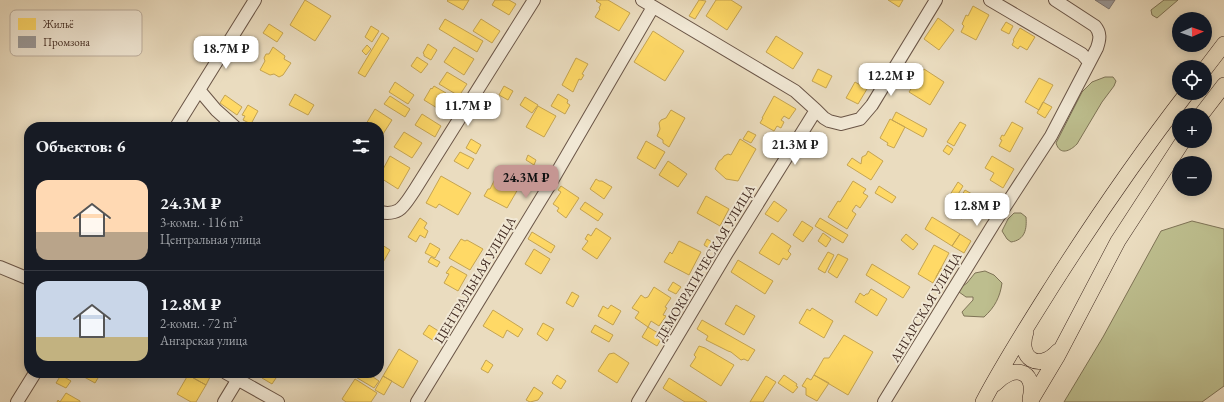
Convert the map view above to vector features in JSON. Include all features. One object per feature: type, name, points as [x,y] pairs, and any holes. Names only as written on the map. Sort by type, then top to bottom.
[{"type":"main road","points":[[1212,60],[1224,44]]},
{"type":"main road","points":[[1206,108],[1224,85]]},
{"type":"main road","points":[[986,396],[1029,323],[1089,229],[1181,100]]},
{"type":"main road","points":[[1030,402],[1063,346],[1118,241],[1179,148]]},
{"type":"main road","points":[[1029,323],[1023,341],[1024,349],[1030,358],[1035,361],[1046,360],[1051,358],[1063,346]]},
{"type":"main road","points":[[986,396],[1004,376],[1012,373],[1026,374],[1031,379],[1032,384],[1030,402]]},
{"type":"street","points":[[179,122],[200,91],[255,0]]},
{"type":"street","points":[[384,213],[396,213],[414,191],[534,0]]},
{"type":"street","points":[[642,0],[795,91],[824,118],[835,123],[848,123],[860,119],[876,100],[936,0]]},
{"type":"street","points":[[990,0],[1082,54],[1089,62]]},
{"type":"street","name":"АНГАРСКАЯ УЛИЦА","points":[[884,402],[993,225],[1051,136],[1099,42],[1099,30],[1095,26],[1055,0]]},
{"type":"street","name":"ЦЕНТРАЛЬНАЯ УЛИЦА","points":[[417,402],[549,186],[653,7]]},
{"type":"street","points":[[200,91],[216,110],[229,122]]},
{"type":"street","name":"ДЕМОКРАТИЧЕСКАЯ УЛИЦА","points":[[638,402],[727,253],[816,110]]},
{"type":"street","points":[[0,268],[24,277]]},
{"type":"street","points":[[17,402],[32,378]]},
{"type":"street","points":[[224,402],[239,378]]},
{"type":"street","points":[[243,378],[278,402]]},
{"type":"green space","points":[[1164,0],[1178,0],[1157,18],[1152,15],[1151,10]]},
{"type":"green space","points":[[1105,77],[1113,77],[1116,81],[1114,86],[1102,102],[1077,144],[1071,149],[1065,151],[1060,150],[1056,143],[1082,92],[1092,82]]},
{"type":"green space","points":[[1014,213],[1021,213],[1026,217],[1026,226],[1022,236],[1016,241],[1011,242],[1002,231],[1008,219]]},
{"type":"green space","points":[[1192,221],[1224,229],[1224,386],[1202,402],[1064,402],[1103,337],[1161,231]]},
{"type":"green space","points":[[985,271],[994,275],[1002,283],[996,302],[984,317],[964,316],[962,312],[973,300],[973,297],[966,297],[959,292],[960,288],[967,283],[975,273]]},
{"type":"building: Жильё","points":[[305,0],[331,16],[315,41],[290,25]]},
{"type":"building: Жильё","points":[[469,0],[463,10],[447,1]]},
{"type":"building: Жильё","points":[[495,0],[509,0],[516,4],[509,15],[492,5]]},
{"type":"building: Жильё","points":[[608,0],[630,13],[619,31],[595,17],[601,4],[596,1]]},
{"type":"building: Жильё","points":[[699,0],[706,1],[695,19],[689,16]]},
{"type":"building: Жильё","points":[[716,0],[731,0],[742,7],[727,30],[706,16]]},
{"type":"building: Жильё","points":[[888,0],[903,0],[899,7]]},
{"type":"building: Жильё","points":[[973,6],[989,15],[976,40],[961,32],[964,26],[962,24],[966,15],[968,16]]},
{"type":"building: Жильё","points":[[938,18],[954,30],[939,50],[924,39]]},
{"type":"building: Жильё","points":[[445,19],[483,41],[477,52],[439,29]]},
{"type":"building: Жильё","points":[[481,19],[500,31],[492,43],[473,31]]},
{"type":"building: Жильё","points":[[1006,22],[1013,26],[1009,34],[1001,30]]},
{"type":"building: Жильё","points":[[269,24],[283,33],[277,42],[263,33]]},
{"type":"building: Жильё","points":[[371,26],[379,31],[372,42],[365,37]]},
{"type":"building: Жильё","points":[[1020,28],[1035,37],[1027,50],[1020,46],[1018,49],[1012,45],[1013,40]]},
{"type":"building: Жильё","points":[[653,31],[684,51],[665,81],[634,62]]},
{"type":"building: Жильё","points":[[382,33],[389,38],[365,77],[358,73]]},
{"type":"building: Жильё","points":[[776,36],[803,53],[793,69],[766,52]]},
{"type":"building: Жильё","points":[[428,44],[437,50],[431,60],[424,56],[423,53]]},
{"type":"building: Жильё","points":[[367,45],[371,49],[366,55],[362,51]]},
{"type":"building: Жильё","points":[[273,47],[285,56],[284,59],[291,63],[283,75],[279,77],[274,74],[270,75],[260,70],[265,61],[264,58],[266,54],[269,54]]},
{"type":"building: Жильё","points":[[454,47],[474,59],[464,75],[444,62]]},
{"type":"building: Жильё","points":[[417,57],[428,64],[421,73],[411,66]]},
{"type":"building: Жильё","points":[[576,58],[588,64],[582,74],[584,75],[581,80],[579,79],[573,92],[562,85]]},
{"type":"building: Жильё","points":[[818,69],[832,76],[826,88],[812,81]]},
{"type":"building: Жильё","points":[[924,69],[944,82],[930,105],[909,92]]},
{"type":"building: Жильё","points":[[447,72],[467,84],[459,96],[439,84]]},
{"type":"building: Жильё","points":[[1039,78],[1053,85],[1039,110],[1025,102]]},
{"type":"building: Жильё","points":[[395,82],[414,95],[408,104],[389,92]]},
{"type":"building: Жильё","points":[[855,82],[867,89],[858,104],[846,98]]},
{"type":"building: Жильё","points":[[434,86],[446,93],[444,96],[449,99],[442,111],[424,100],[431,88],[432,89]]},
{"type":"building: Жильё","points":[[504,86],[513,91],[508,100],[499,95]]},
{"type":"building: Жильё","points":[[295,94],[314,105],[308,115],[289,105]]},
{"type":"building: Жильё","points":[[558,94],[568,100],[567,103],[570,105],[565,114],[551,106]]},
{"type":"building: Жильё","points":[[225,95],[242,107],[237,115],[220,103]]},
{"type":"building: Жильё","points":[[390,96],[410,109],[405,117],[384,104]]},
{"type":"building: Жильё","points":[[774,96],[796,109],[789,119],[784,116],[781,120],[784,122],[781,128],[777,126],[774,131],[760,123]]},
{"type":"building: Жильё","points":[[525,97],[538,105],[532,113],[520,105]]},
{"type":"building: Жильё","points":[[1043,102],[1052,107],[1045,118],[1037,113]]},
{"type":"building: Жильё","points":[[248,105],[258,111],[252,122],[243,120],[245,116],[242,115]]},
{"type":"building: Жильё","points":[[538,106],[556,116],[544,137],[526,127]]},
{"type":"building: Жильё","points":[[375,109],[392,120],[384,132],[384,122],[367,122]]},
{"type":"building: Жильё","points":[[671,110],[685,118],[669,147],[657,136],[660,129],[659,123],[661,120],[666,118]]},
{"type":"building: Жильё","points":[[896,112],[927,129],[923,137],[892,120]]},
{"type":"building: Жильё","points":[[422,114],[441,126],[435,137],[415,125]]},
{"type":"building: Жильё","points":[[890,119],[905,127],[894,148],[887,145],[888,143],[880,138]]},
{"type":"building: Жильё","points":[[960,122],[966,125],[954,146],[947,142]]},
{"type":"building: Жильё","points":[[1012,122],[1023,128],[1010,152],[999,146],[1002,140],[1000,139],[1002,135],[1004,136]]},
{"type":"building: Жильё","points":[[748,131],[756,135],[751,143],[743,139]]},
{"type":"building: Жильё","points":[[404,132],[422,143],[412,158],[394,147]]},
{"type":"building: Жильё","points":[[471,139],[481,145],[476,154],[466,148]]},
{"type":"building: Жильё","points":[[740,139],[756,149],[738,181],[726,179],[715,169],[719,161],[724,156],[728,154],[731,155]]},
{"type":"building: Жильё","points":[[646,141],[665,152],[655,169],[637,158]]},
{"type":"building: Жильё","points":[[947,145],[953,149],[949,155],[943,151]]},
{"type":"building: Жильё","points":[[868,151],[883,161],[871,180],[847,165],[852,158],[861,164],[862,157],[866,155]]},
{"type":"building: Жильё","points":[[460,152],[474,159],[468,169],[454,161]]},
{"type":"building: Жильё","points":[[528,155],[536,160],[534,165],[526,160]]},
{"type":"building: Жильё","points":[[390,156],[410,168],[398,189],[384,180],[384,167]]},
{"type":"building: Жильё","points":[[992,156],[1014,169],[1003,188],[990,180],[994,173],[985,168]]},
{"type":"building: Жильё","points":[[668,161],[687,174],[678,187],[659,175]]},
{"type":"building: Жильё","points":[[441,176],[471,193],[458,215],[439,204],[436,208],[426,203]]},
{"type":"building: Жильё","points":[[496,177],[518,189],[507,208],[484,196],[488,189],[490,189]]},
{"type":"building: Жильё","points":[[596,179],[612,187],[604,199],[590,189]]},
{"type":"building: Жильё","points":[[853,181],[866,189],[863,193],[868,196],[860,208],[856,205],[852,211],[856,214],[847,229],[828,217],[838,201],[840,202]]},
{"type":"building: Жильё","points":[[958,182],[963,186],[954,201],[948,198]]},
{"type":"building: Жильё","points":[[561,186],[579,198],[566,218],[557,211],[559,208],[553,204],[561,192],[558,190]]},
{"type":"building: Жильё","points":[[879,186],[896,197],[892,203],[875,193]]},
{"type":"building: Жильё","points":[[965,190],[972,194],[970,198],[983,206],[976,217],[966,212],[962,219],[951,213]]},
{"type":"building: Жильё","points":[[706,196],[729,209],[720,226],[697,213]]},
{"type":"building: Жильё","points":[[774,201],[787,210],[778,222],[765,214]]},
{"type":"building: Жильё","points":[[585,202],[603,214],[598,221],[580,209]]},
{"type":"building: Жильё","points":[[932,217],[960,234],[952,246],[925,229]]},
{"type":"building: Жильё","points":[[420,218],[427,223],[424,228],[428,231],[425,238],[420,235],[416,242],[408,237]]},
{"type":"building: Жильё","points":[[820,218],[848,235],[843,243],[815,226]]},
{"type":"building: Жильё","points":[[802,221],[813,228],[803,242],[793,235]]},
{"type":"building: Жильё","points":[[596,228],[611,238],[597,259],[582,249],[588,241],[585,239],[588,234],[591,236]]},
{"type":"building: Жильё","points":[[532,232],[555,246],[551,253],[528,239]]},
{"type":"building: Жильё","points":[[772,233],[791,246],[788,251],[791,254],[787,260],[783,258],[779,265],[759,253]]},
{"type":"building: Жильё","points":[[823,233],[831,239],[826,247],[818,241]]},
{"type":"building: Жильё","points":[[906,234],[918,244],[913,250],[901,240]]},
{"type":"building: Жильё","points":[[960,234],[971,241],[964,253],[952,246]]},
{"type":"building: Жильё","points":[[461,239],[465,241],[467,240],[483,249],[470,270],[449,258]]},
{"type":"building: Жильё","points":[[707,239],[715,244],[712,250],[704,245]]},
{"type":"building: Жильё","points":[[679,241],[701,252],[689,275],[664,262],[670,252],[672,254]]},
{"type":"building: Жильё","points":[[430,243],[440,249],[435,258],[425,253]]},
{"type":"building: Жильё","points":[[934,245],[949,253],[933,283],[918,274]]},
{"type":"building: Жильё","points":[[384,246],[390,250],[384,261]]},
{"type":"building: Жильё","points":[[534,249],[550,259],[541,274],[525,264]]},
{"type":"building: Жильё","points":[[828,252],[834,255],[825,273],[818,269]]},
{"type":"building: Жильё","points":[[838,254],[848,259],[837,278],[828,272]]},
{"type":"building: Жильё","points":[[431,257],[440,262],[437,267],[428,262]]},
{"type":"building: Жильё","points":[[738,260],[773,281],[765,294],[731,272]]},
{"type":"building: Жильё","points":[[872,264],[910,287],[903,298],[866,275]]},
{"type":"building: Жильё","points":[[451,266],[467,275],[458,291],[444,283],[449,274],[446,273]]},
{"type":"building: Жильё","points":[[941,268],[951,273],[946,283],[936,277]]},
{"type":"building: Жильё","points":[[673,282],[681,287],[676,294],[668,290]]},
{"type":"building: Жильё","points":[[654,287],[671,298],[665,307],[667,308],[663,315],[666,316],[659,326],[651,321],[648,327],[635,318],[639,312],[632,308],[641,295],[645,298],[648,297]]},
{"type":"building: Жильё","points":[[871,289],[887,299],[877,316],[855,302],[860,293],[864,296],[868,294]]},
{"type":"building: Жильё","points":[[572,292],[579,296],[573,307],[566,303]]},
{"type":"building: Жильё","points":[[611,305],[621,311],[613,325],[598,316],[603,306],[608,309]]},
{"type":"building: Жильё","points":[[736,305],[755,316],[744,335],[725,324]]},
{"type":"building: Жильё","points":[[812,308],[833,321],[824,338],[799,323],[807,309],[810,311]]},
{"type":"building: Жильё","points":[[493,310],[523,329],[518,337],[507,330],[503,338],[483,326]]},
{"type":"building: Жильё","points":[[702,320],[755,350],[748,361],[744,359],[741,360],[731,352],[706,340],[708,336],[697,329]]},
{"type":"building: Жильё","points":[[543,323],[554,329],[547,341],[537,334]]},
{"type":"building: Жильё","points":[[429,325],[440,332],[434,341],[423,334]]},
{"type":"building: Жильё","points":[[595,325],[613,335],[609,342],[591,332]]},
{"type":"building: Жильё","points":[[648,327],[663,336],[657,346],[642,337]]},
{"type":"building: Жильё","points":[[844,335],[873,352],[848,395],[814,375],[824,358],[829,358]]},
{"type":"building: Жильё","points":[[699,346],[734,365],[721,386],[690,366],[696,357],[694,355]]},
{"type":"building: Жильё","points":[[399,349],[418,361],[403,388],[384,377]]},
{"type":"building: Жильё","points":[[614,353],[629,363],[617,383],[598,371],[609,354]]},
{"type":"building: Жильё","points":[[486,360],[493,365],[488,373],[481,369]]},
{"type":"building: Жильё","points":[[557,375],[566,381],[561,389],[552,383]]},
{"type":"building: Жильё","points":[[784,375],[797,384],[796,386],[798,387],[793,393],[778,383]]},
{"type":"building: Жильё","points":[[814,375],[829,383],[817,401],[806,395],[806,388],[802,386],[807,378],[811,380]]},
{"type":"building: Жильё","points":[[766,376],[776,382],[763,402],[750,402]]},
{"type":"building: Жильё","points":[[384,377],[392,381],[384,395],[375,390]]},
{"type":"building: Жильё","points":[[59,378],[66,378],[71,381],[66,388],[56,383]]},
{"type":"building: Жильё","points":[[86,378],[98,378],[95,383]]},
{"type":"building: Жильё","points":[[186,378],[193,378],[206,385],[196,402],[191,402],[177,394]]},
{"type":"building: Жильё","points":[[193,378],[210,378],[206,385]]},
{"type":"building: Жильё","points":[[262,378],[276,378],[272,384]]},
{"type":"building: Жильё","points":[[357,378],[374,378],[379,381],[374,388]]},
{"type":"building: Жильё","points":[[669,378],[707,402],[685,402],[664,389],[663,388]]},
{"type":"building: Жильё","points":[[355,379],[377,393],[371,402],[346,402],[342,399]]},
{"type":"building: Жильё","points":[[534,387],[543,393],[538,400],[530,402],[526,400]]},
{"type":"building: Жильё","points":[[66,393],[80,401],[80,402],[60,402]]},
{"type":"building: Промзона","points":[[1095,0],[1115,0],[1109,9]]}]
